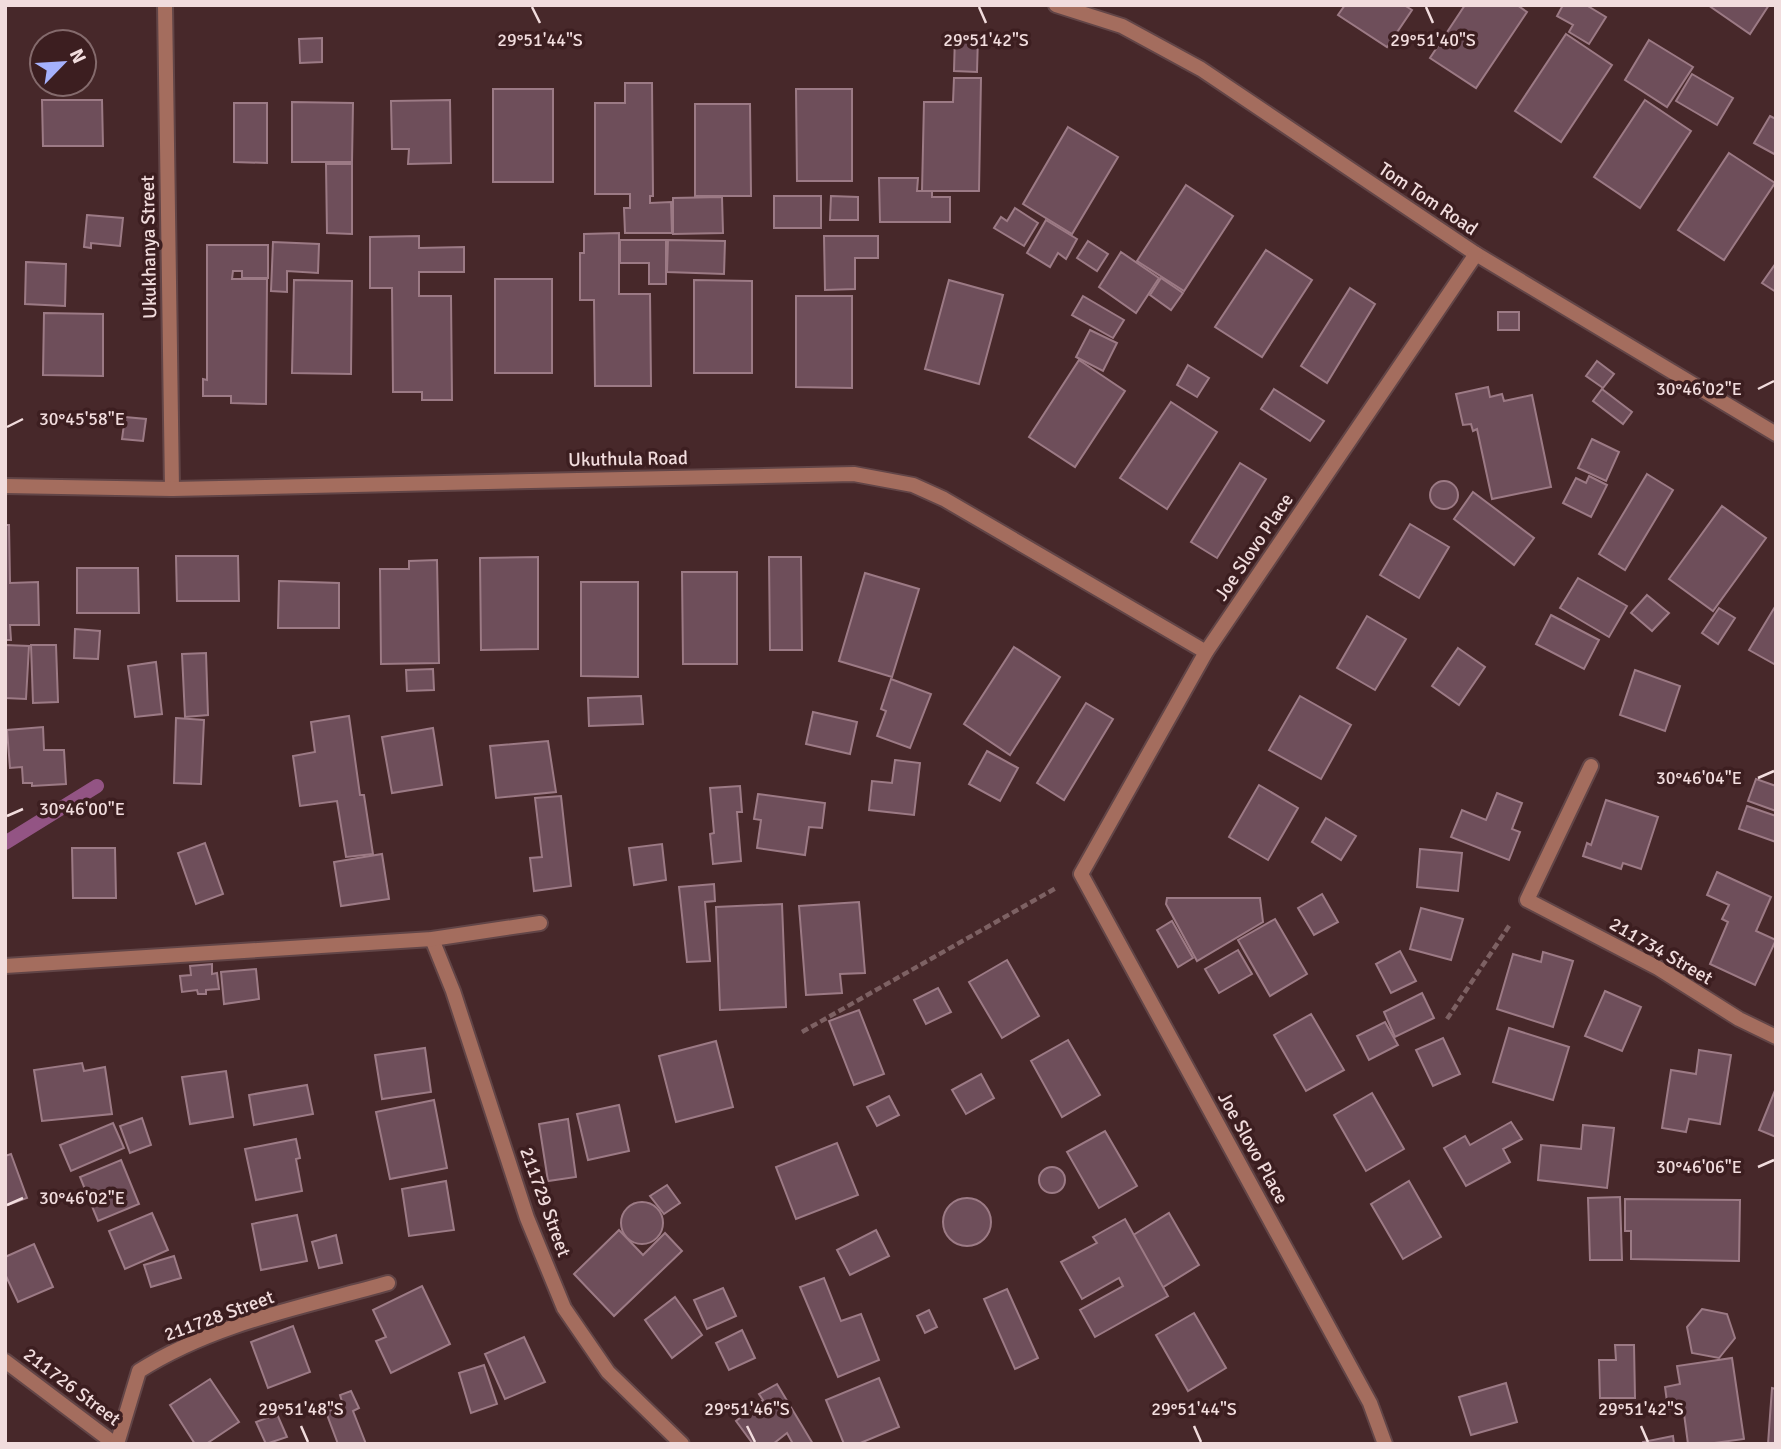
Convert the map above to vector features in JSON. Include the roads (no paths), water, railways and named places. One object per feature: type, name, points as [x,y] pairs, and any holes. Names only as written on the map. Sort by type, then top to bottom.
[{"type":"street","name":"Ukukhanya Street","points":[[165,5],[172,489]]},
{"type":"street","name":"Tom Tom Road","points":[[1056,5],[1122,26],[1201,69],[1476,254],[1776,434]]},
{"type":"street","name":"Joe Slovo Place","points":[[1385,1444],[1370,1403],[1081,874],[1206,653],[1476,254]]},
{"type":"street","name":"Ukuthula Road","points":[[5,486],[172,489],[854,474],[913,485],[944,499],[1206,653]]},
{"type":"street","name":"211734 Street","points":[[1591,766],[1527,900],[1658,968],[1739,1019],[1776,1037]]},
{"type":"street","points":[[5,966],[432,939],[540,923]]},
{"type":"street","name":"211729 Street","points":[[432,939],[453,991],[527,1218],[564,1308],[608,1372],[682,1444]]},
{"type":"street","name":"211728 Street","points":[[116,1444],[139,1371],[167,1354],[187,1343],[236,1325],[388,1283]]},
{"type":"street","name":"211726 Street","points":[[5,1361],[116,1444]]},
{"type":"waterway","points":[[5,843],[97,786]]}]
